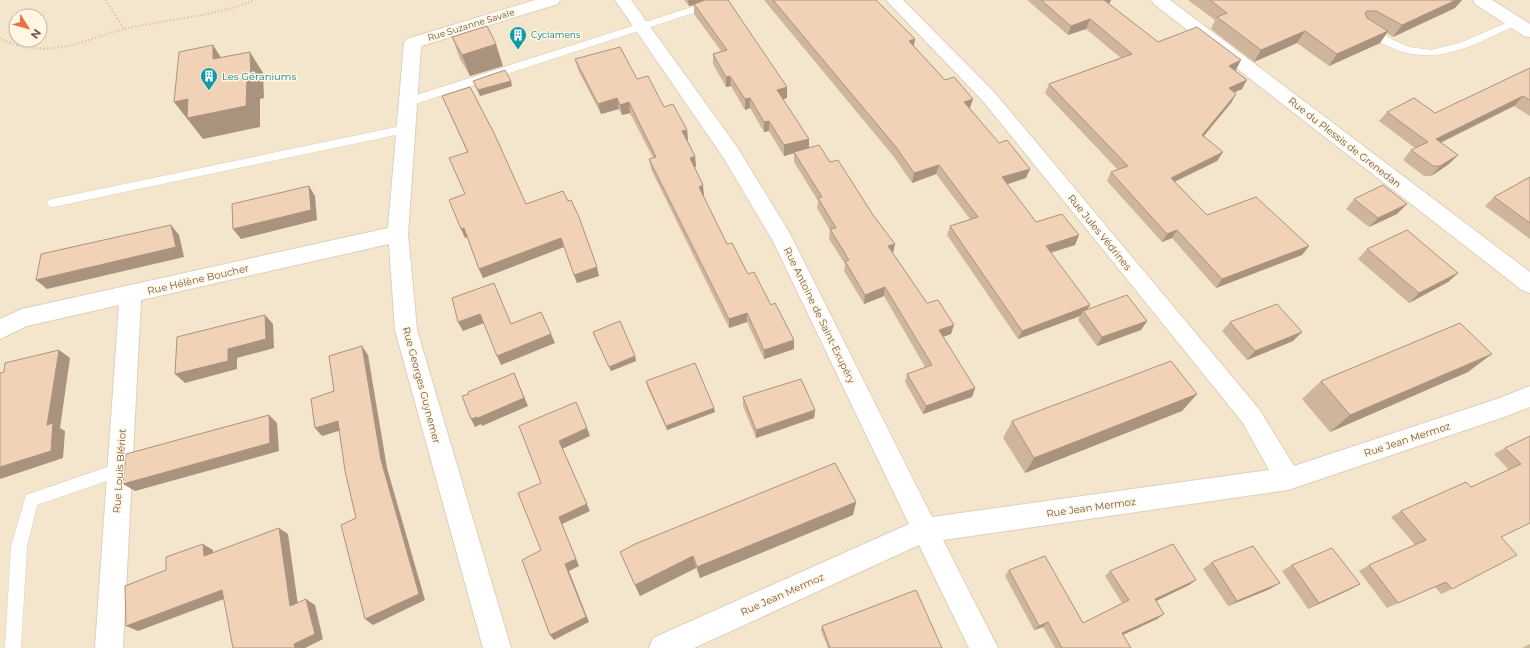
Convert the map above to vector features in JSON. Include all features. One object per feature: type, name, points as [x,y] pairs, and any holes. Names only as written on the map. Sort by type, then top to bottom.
[{"type":"street","name":"Rue Suzanne Savale","points":[[413,43],[552,0]]},
{"type":"street","name":"Rue Antoine de Saint-Exupéry","points":[[623,0],[730,152],[782,238],[984,648]]},
{"type":"street","name":"Rue Jules Védrines","points":[[894,0],[988,96],[1071,196],[1251,416],[1288,479]]},
{"type":"street","name":"Rue du Plessis de Grenedan","points":[[1160,0],[1530,284]]},
{"type":"street","points":[[1481,0],[1530,32]]},
{"type":"street","name":"Rue Georges Guynemer","points":[[413,43],[398,234],[406,330],[498,648]]},
{"type":"street","name":"Rue Hélène Boucher","points":[[0,330],[22,318],[398,234]]},
{"type":"street","name":"Rue Louis Blériot","points":[[109,648],[119,470],[132,294]]},
{"type":"street","name":"Rue Jean Mermoz","points":[[663,648],[925,530],[1288,479],[1528,400]]},
{"type":"lane","points":[[408,102],[724,0]]},
{"type":"lane","points":[[1363,26],[1385,41],[1405,49],[1430,53],[1462,46],[1515,22]]},
{"type":"lane","points":[[53,202],[406,129]]},
{"type":"lane","points":[[13,648],[19,547],[31,500],[119,470]]},
{"type":"path","points":[[106,0],[124,29]]},
{"type":"path","points":[[0,38],[6,43],[26,48],[52,48],[78,44],[124,29],[209,15],[241,7],[255,0]]},
{"type":"shaded area","points":[[0,0],[1530,0],[1530,648],[0,648]]},
{"type":"building","points":[[705,0],[728,0],[787,87],[777,90],[809,139],[784,145],[769,121],[764,122],[750,98],[745,99],[730,76],[726,77],[713,54],[727,50],[694,4]]},
{"type":"building","points":[[773,0],[876,0],[915,39],[909,41],[945,80],[954,77],[973,99],[964,102],[999,143],[1007,140],[1030,169],[1002,177],[1036,222],[1062,214],[1079,235],[1046,246],[1090,305],[1022,331],[950,226],[978,217],[939,165],[914,173],[896,147]]},
{"type":"building","points":[[1041,0],[1104,0],[1158,42],[1197,27],[1241,60],[1229,66],[1247,80],[1229,88],[1236,94],[1202,135],[1223,152],[1171,178],[1207,215],[1256,197],[1309,246],[1222,279],[1177,230],[1167,234],[1111,172],[1128,166],[1049,84],[1132,54],[1090,19],[1071,26]]},
{"type":"building","points":[[1210,0],[1456,0],[1402,25],[1376,11],[1367,11],[1365,13],[1367,18],[1388,31],[1337,54],[1305,31],[1261,50],[1217,17],[1227,13]]},
{"type":"building","points":[[487,26],[496,44],[462,55],[452,37]]},
{"type":"building","points":[[213,45],[213,59],[250,52],[251,77],[247,78],[246,106],[187,118],[188,99],[174,102],[179,52]]},
{"type":"building","points":[[620,47],[637,79],[648,76],[664,107],[673,104],[687,130],[682,131],[695,156],[690,158],[703,185],[699,187],[727,244],[732,243],[748,274],[754,272],[771,305],[775,303],[794,340],[764,350],[747,313],[729,319],[649,159],[656,157],[629,102],[620,105],[617,98],[598,104],[575,59]]},
{"type":"building","points":[[1530,68],[1530,100],[1523,96],[1436,139],[1458,155],[1440,166],[1433,166],[1411,150],[1428,142],[1387,112],[1414,98],[1435,113]]},
{"type":"building","points":[[505,70],[511,81],[478,90],[473,81]]},
{"type":"building","points":[[470,87],[494,133],[526,204],[563,191],[568,201],[571,200],[579,217],[597,267],[574,275],[561,238],[479,269],[464,228],[461,229],[449,200],[465,194],[449,158],[468,152],[442,96]]},
{"type":"building","points":[[819,145],[830,162],[838,160],[873,215],[895,244],[888,246],[927,303],[938,300],[954,325],[939,330],[975,388],[926,406],[907,374],[932,365],[885,287],[865,295],[845,261],[849,260],[830,229],[836,228],[818,198],[822,197],[794,152]]},
{"type":"building","points":[[1530,177],[1530,223],[1494,197]]},
{"type":"building","points":[[1383,185],[1407,204],[1378,218],[1354,199]]},
{"type":"building","points":[[309,186],[311,210],[233,229],[232,204]]},
{"type":"building","points":[[171,225],[176,247],[36,280],[41,254]]},
{"type":"building","points":[[1407,230],[1458,273],[1419,293],[1367,249]]},
{"type":"building","points":[[494,283],[511,324],[541,312],[551,334],[497,356],[480,314],[458,322],[452,298]]},
{"type":"building","points":[[1127,295],[1147,321],[1102,337],[1083,311]]},
{"type":"building","points":[[1277,304],[1302,332],[1255,351],[1230,322]]},
{"type":"building","points":[[265,315],[266,339],[228,349],[228,361],[175,374],[177,337]]},
{"type":"building","points":[[620,321],[635,356],[609,367],[593,332]]},
{"type":"building","points":[[1460,323],[1492,354],[1350,415],[1321,381]]},
{"type":"building","points":[[362,346],[381,460],[419,594],[365,619],[341,525],[356,518],[345,471],[338,421],[315,428],[311,399],[334,391],[329,356]]},
{"type":"building","points":[[59,350],[47,425],[53,423],[51,451],[0,467],[0,373],[4,372],[5,363]]},
{"type":"building","points":[[1171,361],[1197,394],[1034,458],[1012,421]]},
{"type":"building","points":[[695,363],[714,408],[666,426],[646,381]]},
{"type":"building","points":[[514,373],[524,398],[478,418],[471,419],[462,396],[469,394],[468,392]]},
{"type":"building","points":[[801,379],[815,410],[756,430],[743,397]]},
{"type":"building","points":[[576,402],[587,428],[559,441],[587,504],[559,517],[576,559],[565,564],[586,617],[550,635],[522,560],[541,550],[518,493],[541,483],[519,426]]},
{"type":"building","points":[[269,415],[270,443],[123,484],[126,454]]},
{"type":"building","points":[[1530,436],[1530,523],[1501,537],[1517,555],[1452,589],[1446,582],[1398,603],[1369,565],[1426,540],[1401,511],[1466,482],[1471,487],[1521,464],[1505,448]]},
{"type":"building","points":[[835,463],[856,502],[697,567],[693,556],[635,585],[620,552],[635,544]]},
{"type":"building","points":[[279,528],[290,606],[306,599],[315,634],[294,644],[295,648],[233,648],[222,590],[126,626],[125,586],[166,570],[166,557],[203,544],[204,556]]},
{"type":"building","points":[[1173,544],[1196,580],[1155,599],[1164,614],[1122,633],[1131,648],[1062,648],[1048,622],[1039,626],[1009,570],[1045,556],[1083,623],[1129,600],[1110,571]]},
{"type":"building","points":[[1253,546],[1280,583],[1237,601],[1212,562]]},
{"type":"building","points":[[1332,548],[1360,584],[1319,603],[1292,565]]},
{"type":"building","points":[[916,590],[942,648],[830,648],[822,626]]},
{"type":"place","name":"Cyclamens","points":[[518,50]]},
{"type":"place","name":"Les Géraniums","points":[[209,91]]}]
